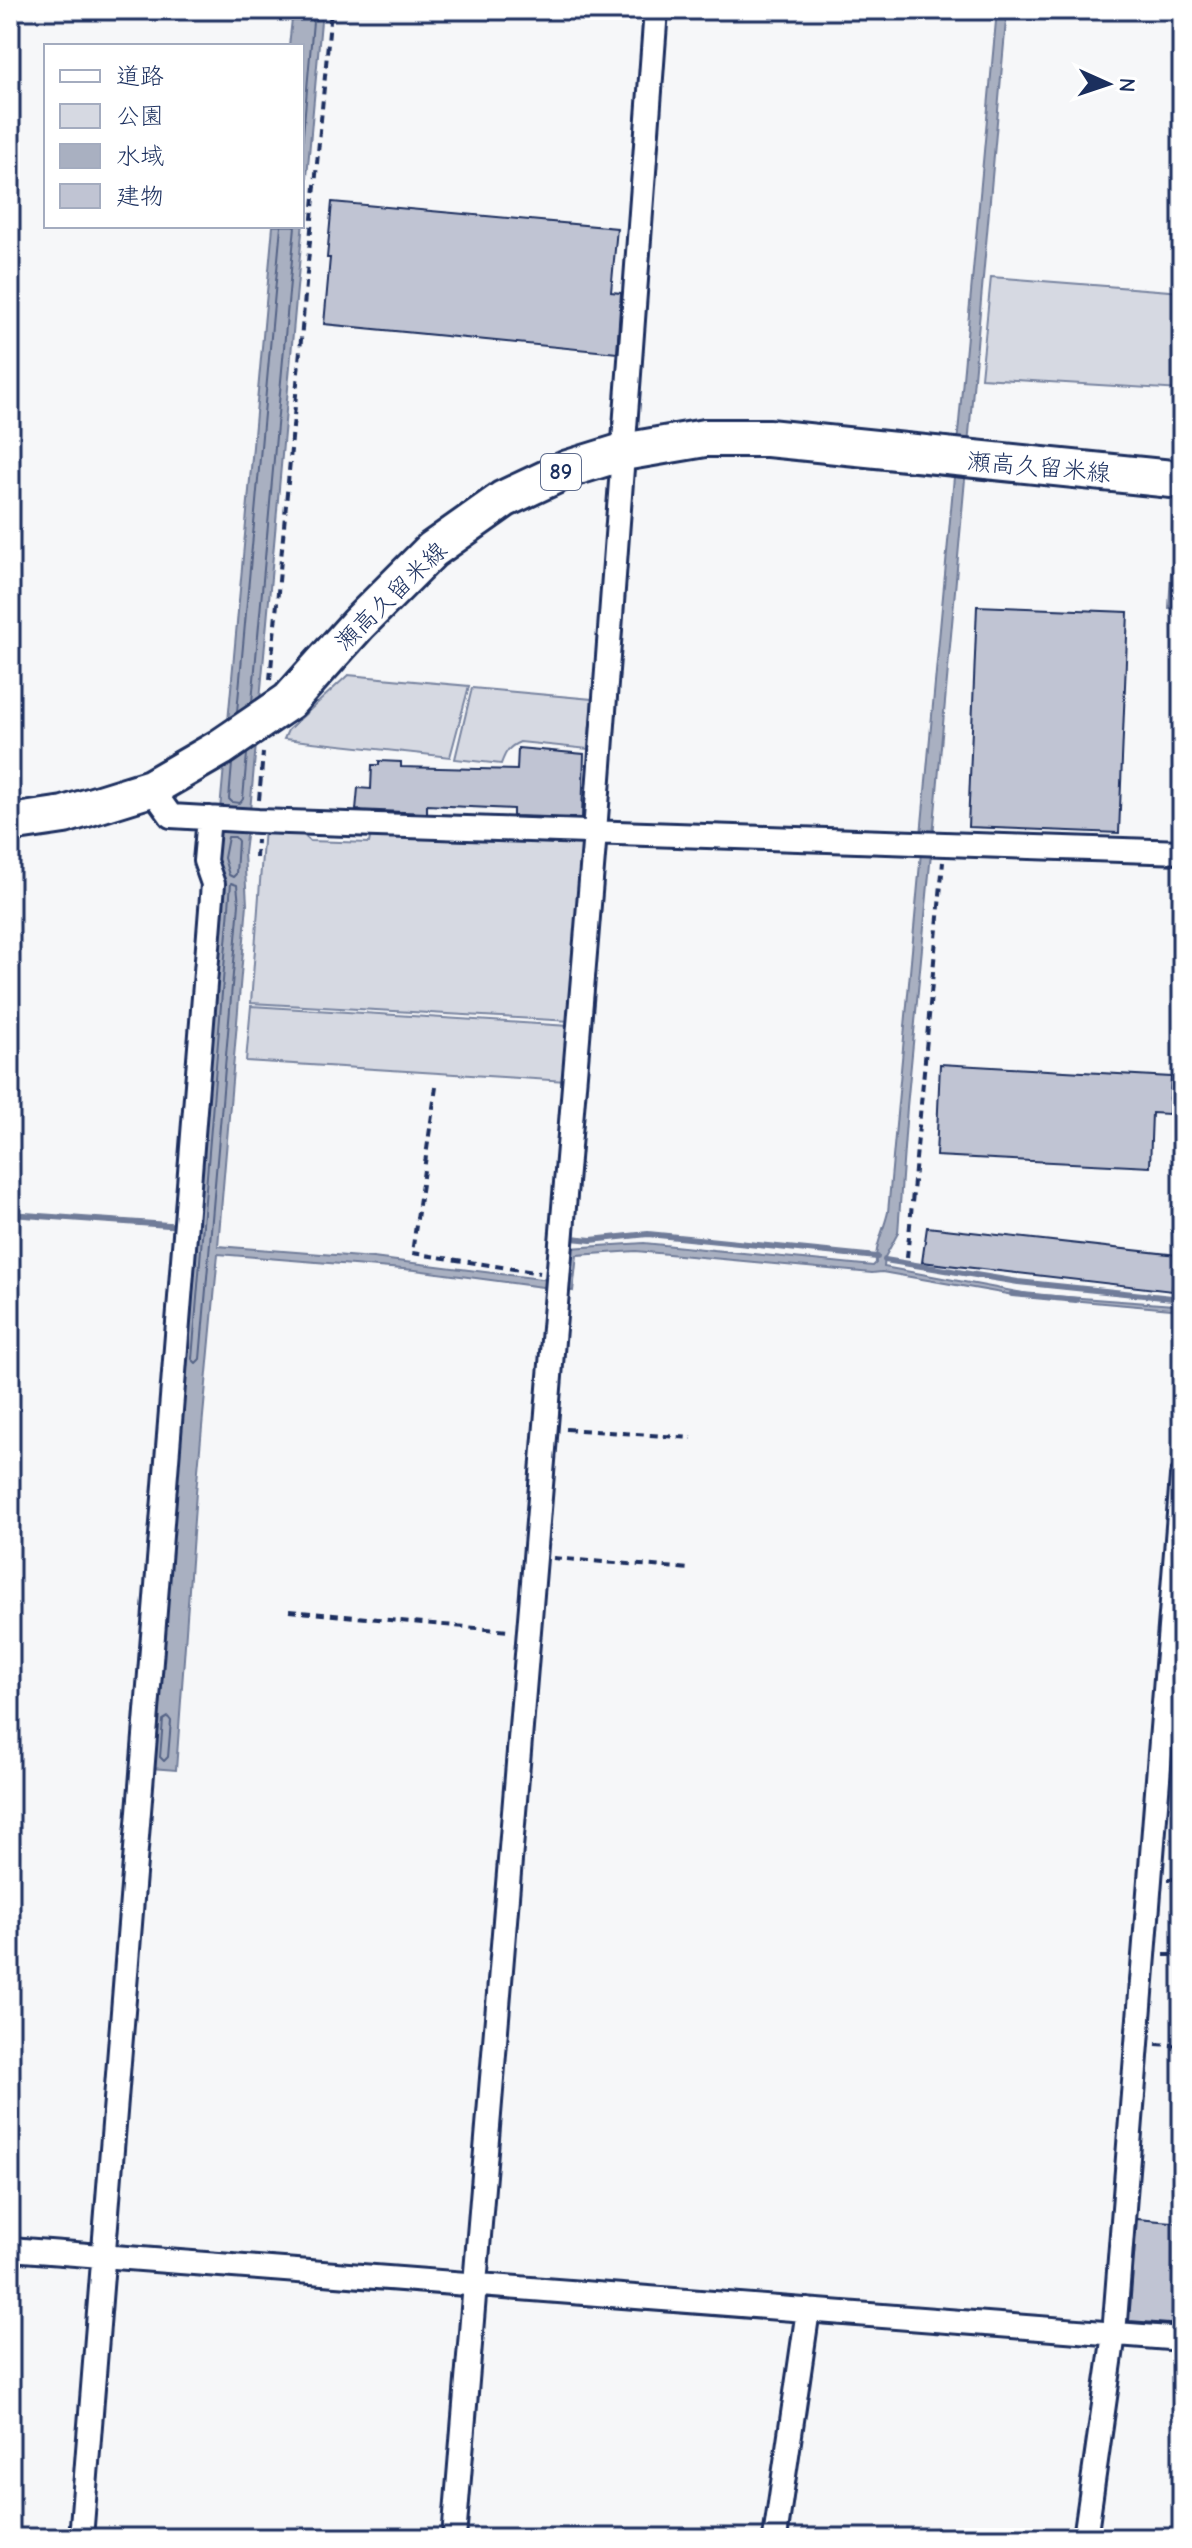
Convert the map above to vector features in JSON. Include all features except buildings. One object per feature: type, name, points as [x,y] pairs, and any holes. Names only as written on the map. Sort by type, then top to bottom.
[{"type":"main road","name":"瀬高久留米線","points":[[10,823],[64,815],[151,788],[220,748],[289,701],[358,624],[432,550],[504,499],[568,469],[623,452],[705,438],[768,438],[1182,480]]},
{"type":"street","points":[[454,2538],[595,832],[656,10]]},
{"type":"street","points":[[151,788],[171,816],[1182,852]]},
{"type":"street","points":[[81,2538],[213,884],[205,861],[209,818]]},
{"type":"street","points":[[1085,2538],[1114,2334],[1182,1476]]},
{"type":"street","points":[[10,2249],[1182,2339]]},
{"type":"street","points":[[775,2538],[808,2310]]},
{"type":"path","points":[[256,858],[264,718],[331,10]]},
{"type":"path","points":[[907,1258],[931,844]]},
{"type":"path","points":[[436,1087],[412,1253],[557,1276]]},
{"type":"path","points":[[545,1428],[692,1438]]},
{"type":"path","points":[[534,1554],[690,1569]]},
{"type":"path","points":[[289,1611],[527,1633]]},
{"type":"green space","points":[[991,277],[1182,292],[1182,390],[981,378]]},
{"type":"green space","points":[[348,675],[469,686],[450,757],[284,739],[288,730]]},
{"type":"green space","points":[[472,688],[592,699],[588,749],[520,742],[508,751],[501,764],[455,759]]},
{"type":"green space","points":[[264,828],[300,832],[310,841],[369,843],[371,833],[585,841],[571,1021],[251,1003]]},
{"type":"green space","points":[[251,1006],[569,1026],[566,1081],[246,1061]]},
{"type":"water","points":[[293,10],[322,10],[304,210],[304,44],[289,44]]},
{"type":"water","points":[[997,10],[1007,10],[933,836],[921,835]]},
{"type":"water","points":[[273,228],[302,228],[250,811],[220,810]]},
{"type":"water","points":[[1171,573],[1182,573],[1182,608],[1169,608]]},
{"type":"water","points":[[247,828],[244,853],[247,904],[218,1246],[373,1258],[565,1282],[570,1248],[644,1243],[873,1266],[888,1212],[921,852],[931,853],[898,1233],[885,1257],[884,1267],[1028,1294],[1174,1305],[1182,1306],[1182,1310],[1013,1295],[882,1272],[636,1251],[577,1255],[573,1291],[415,1270],[218,1254],[196,1492],[176,1770],[151,1768],[221,879],[216,859],[219,830]]},
{"type":"waterway","points":[[10,1214],[183,1226]]},
{"type":"waterway","points":[[573,1232],[572,1238],[591,1240],[648,1234],[877,1257]]},
{"type":"waterway","points":[[885,1260],[1018,1282],[1182,1299]]},
{"type":"waterway","points":[[1012,1294],[1076,1300]]}]
